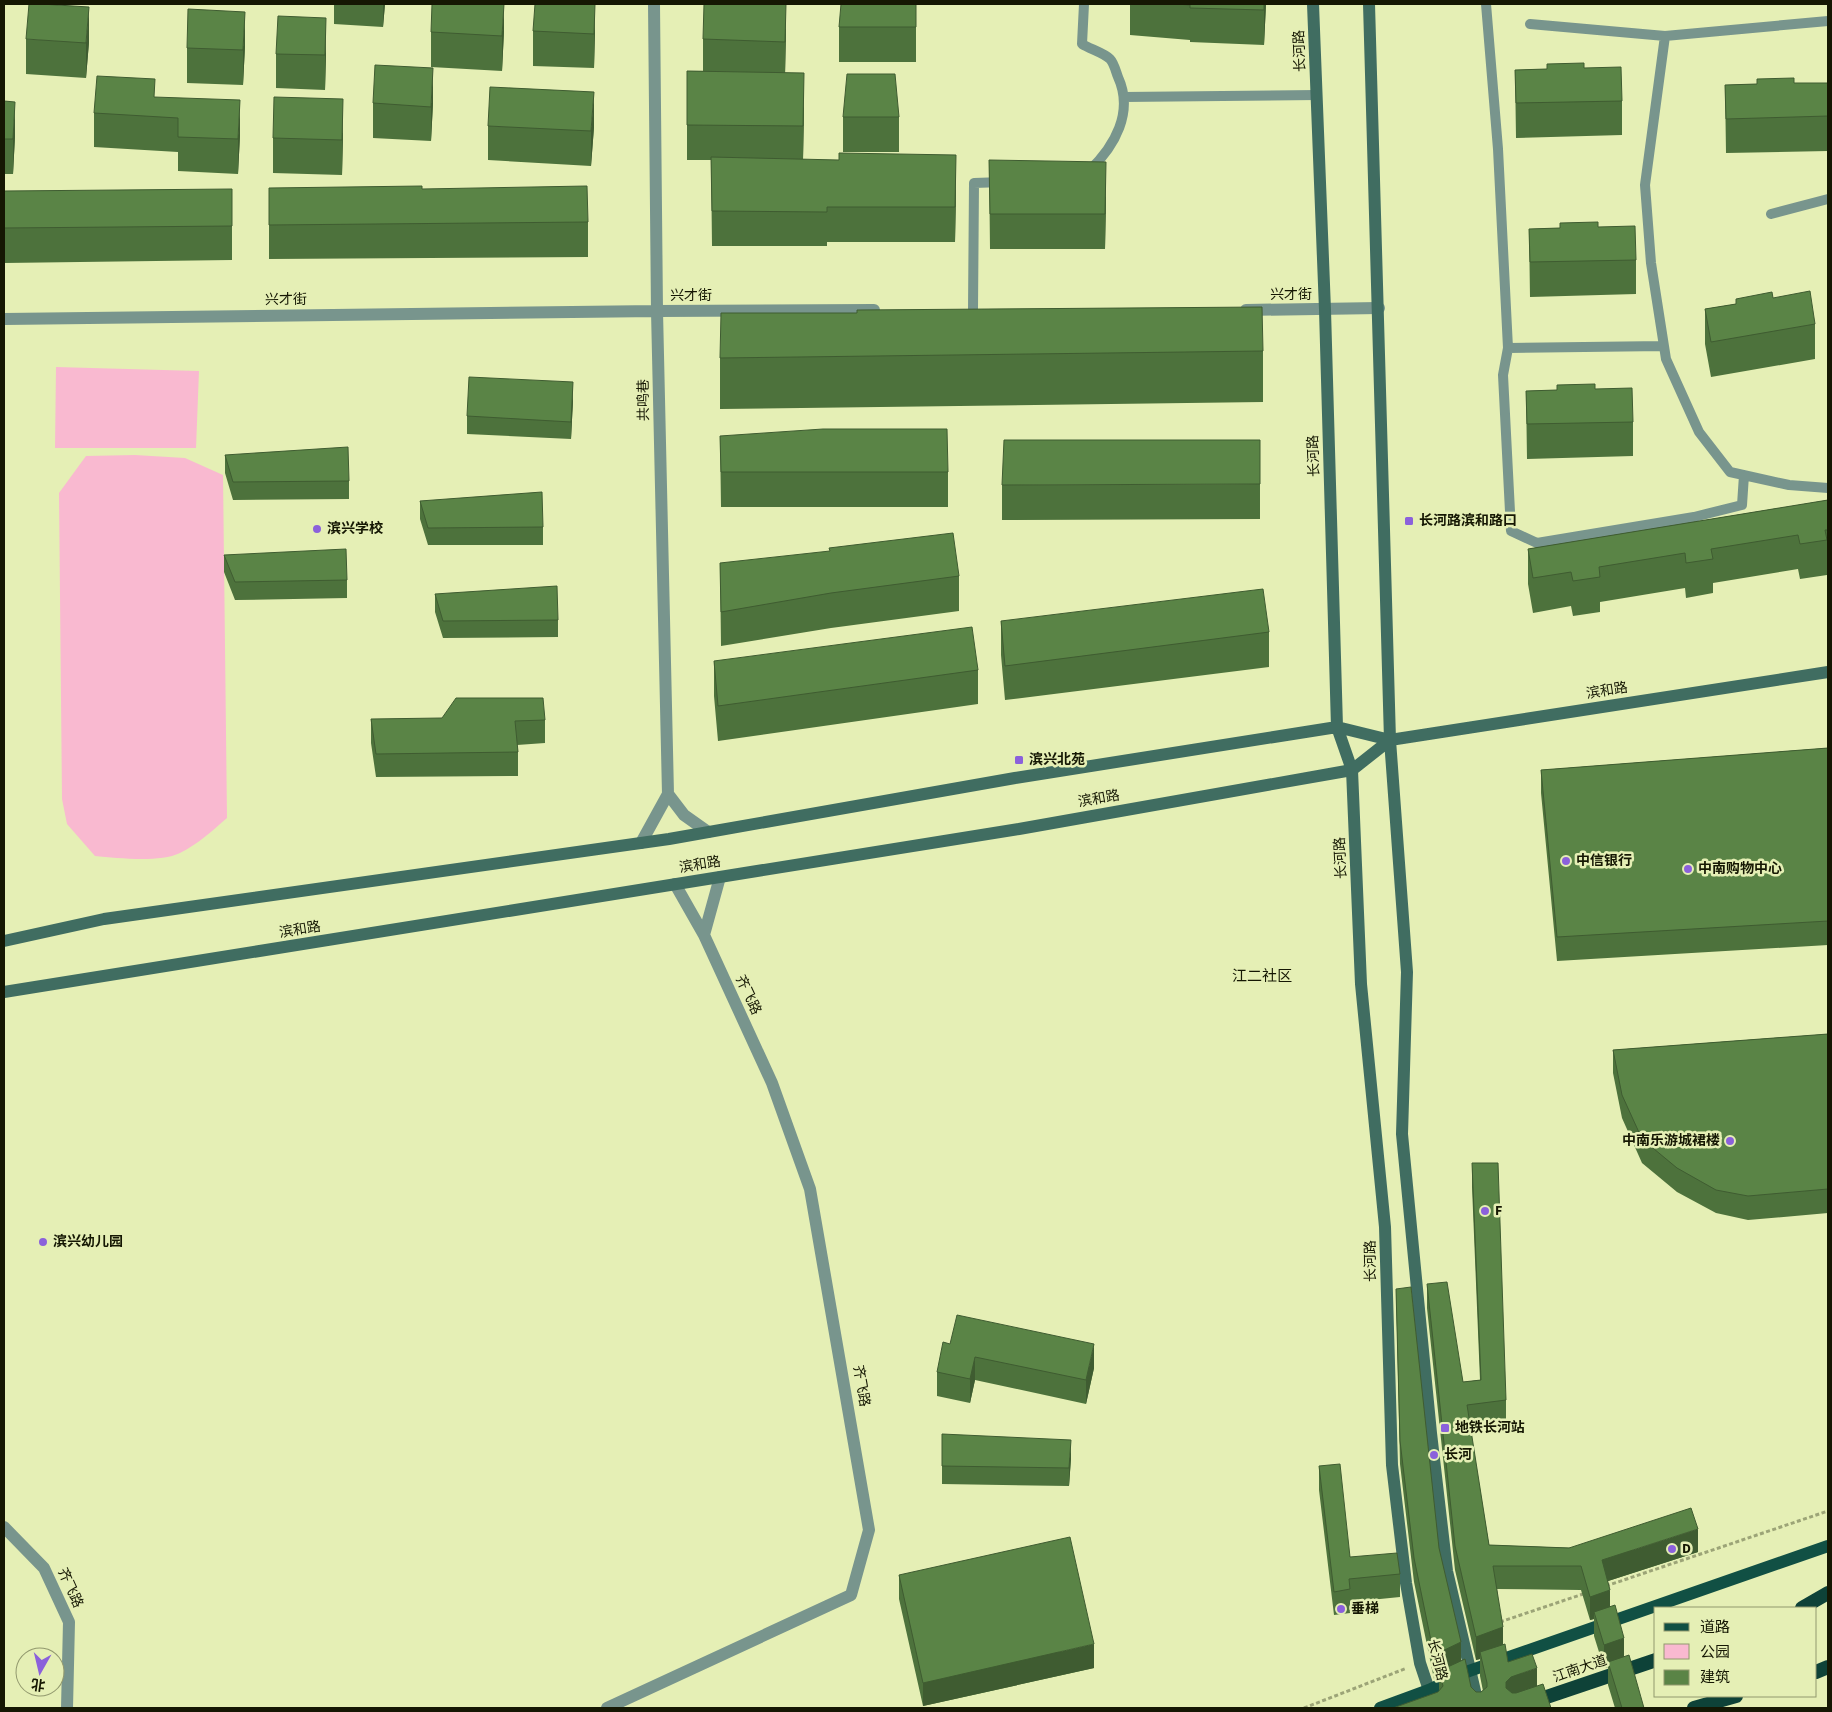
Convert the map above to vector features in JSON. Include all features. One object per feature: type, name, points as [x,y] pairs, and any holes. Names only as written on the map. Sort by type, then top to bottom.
[{"type":"highway","points":[[1804,1607],[1828,1593]]},
{"type":"highway","name":"江南大道","points":[[1514,1708],[1654,1661]]},
{"type":"highway","points":[[1694,1708],[1732,1697]]},
{"type":"main road","name":"长河路","points":[[1313,4],[1325,310],[1336,727],[1352,770],[1361,984],[1385,1227],[1392,1465],[1406,1583],[1420,1663],[1435,1708]]},
{"type":"main road","name":"长河路","points":[[1369,4],[1390,740],[1406,972],[1402,1134],[1431,1433],[1447,1571],[1479,1708]]},
{"type":"main road","name":"滨和路","points":[[4,941],[104,919],[641,843],[1014,778],[1336,727],[1390,740],[1828,672]]},
{"type":"main road","name":"滨和路","points":[[4,992],[1019,829],[1352,770],[1390,740]]},
{"type":"main road","points":[[1380,1708],[1429,1690],[1470,1671],[1828,1546]]},
{"type":"street","name":"共鸣巷","points":[[654,4],[657,311],[668,794]]},
{"type":"street","name":"兴才街","points":[[1237,310],[1379,308]]},
{"type":"street","name":"兴才街","points":[[4,319],[884,310]]},
{"type":"street","points":[[641,843],[668,794],[684,816],[708,832]]},
{"type":"street","points":[[704,934],[720,877]]},
{"type":"street","name":"齐飞路","points":[[608,1708],[851,1595],[869,1530],[810,1189],[772,1083],[704,934],[675,884]]},
{"type":"street","name":"齐飞路","points":[[4,1527],[44,1568],[68,1622],[67,1708]]},
{"type":"lane","points":[[1078,181],[1099,161],[1124,117],[1124,91],[1110,59],[1082,44],[1084,4]]},
{"type":"lane","points":[[1486,4],[1498,149],[1508,348],[1503,375],[1511,531],[1536,543],[1694,517],[1742,505],[1744,475]]},
{"type":"lane","points":[[1530,24],[1665,36],[1828,21]]},
{"type":"lane","points":[[1665,36],[1645,186],[1651,263],[1666,358],[1699,432],[1730,472],[1790,485],[1828,488]]},
{"type":"lane","points":[[1124,98],[1317,95]]},
{"type":"lane","points":[[973,310],[974,183],[1012,182]]},
{"type":"lane","points":[[1771,214],[1828,199]]},
{"type":"lane","points":[[1508,348],[1664,346]]},
{"type":"path","points":[[1604,1587],[1828,1511]]},
{"type":"path","points":[[1494,1624],[1595,1590]]},
{"type":"path","points":[[1304,1708],[1420,1663]]},
{"type":"green space","points":[[56,367],[199,371],[196,448],[55,448]]},
{"type":"green space","points":[[135,455],[185,458],[223,475],[227,818],[199,841],[180,853],[150,859],[95,856],[67,824],[62,799],[59,493],[86,456]]},
{"type":"building","points":[[29,4],[89,7],[86,43],[26,39]]},
{"type":"building","points":[[432,4],[504,4],[502,36],[431,32]]},
{"type":"building","points":[[535,4],[595,4],[594,34],[533,31]]},
{"type":"building","points":[[704,4],[786,4],[785,42],[703,39]]},
{"type":"building","points":[[841,4],[916,4],[916,27],[839,27]]},
{"type":"building","points":[[1176,4],[1264,4],[1264,10],[1190,8],[1190,5]]},
{"type":"building","points":[[188,9],[245,12],[243,50],[187,48]]},
{"type":"building","points":[[278,16],[326,18],[325,55],[276,54]]},
{"type":"building","points":[[1584,63],[1584,68],[1621,67],[1622,101],[1516,103],[1515,70],[1547,69],[1547,64]]},
{"type":"building","points":[[375,65],[433,68],[431,107],[373,103]]},
{"type":"building","points":[[687,71],[804,73],[803,126],[687,125]]},
{"type":"building","points":[[847,74],[895,74],[899,117],[843,117]]},
{"type":"building","points":[[97,76],[155,79],[154,97],[240,100],[238,139],[178,137],[178,118],[94,113]]},
{"type":"building","points":[[1794,78],[1794,83],[1828,83],[1828,116],[1726,119],[1725,85],[1757,84],[1757,79]]},
{"type":"building","points":[[490,87],[594,92],[591,131],[488,126]]},
{"type":"building","points":[[274,97],[343,99],[342,140],[273,138]]},
{"type":"building","points":[[4,101],[15,102],[13,139],[4,139]]},
{"type":"building","points":[[839,153],[956,155],[955,207],[827,207],[827,212],[712,211],[711,157],[839,160]]},
{"type":"building","points":[[989,160],[1106,162],[1105,214],[990,214]]},
{"type":"building","points":[[422,186],[422,189],[587,186],[588,222],[269,225],[269,188]]},
{"type":"building","points":[[232,189],[232,226],[4,228],[4,191]]},
{"type":"building","points":[[1598,222],[1598,227],[1635,226],[1636,260],[1530,262],[1529,229],[1560,228],[1560,223]]},
{"type":"building","points":[[1810,291],[1815,324],[1711,342],[1705,309],[1736,304],[1736,299],[1772,292],[1773,298]]},
{"type":"building","points":[[1262,307],[1263,351],[720,358],[721,313],[857,313],[857,310]]},
{"type":"building","points":[[469,377],[573,382],[571,422],[467,416]]},
{"type":"building","points":[[1595,384],[1595,389],[1632,388],[1633,422],[1527,424],[1526,391],[1557,390],[1557,385]]},
{"type":"building","points":[[823,429],[947,429],[948,472],[721,472],[720,436]]},
{"type":"building","points":[[1004,440],[1260,440],[1260,484],[1002,485]]},
{"type":"building","points":[[348,447],[349,481],[233,482],[225,455]]},
{"type":"building","points":[[542,492],[543,527],[428,528],[420,501]]},
{"type":"building","points":[[1828,500],[1828,530],[1825,530],[1827,540],[1800,544],[1798,535],[1711,549],[1713,559],[1686,563],[1685,553],[1599,567],[1600,577],[1573,581],[1571,572],[1533,578],[1528,549]]},
{"type":"building","points":[[953,533],[959,576],[831,593],[721,612],[720,563],[830,551],[829,548]]},
{"type":"building","points":[[346,549],[347,580],[235,582],[224,555]]},
{"type":"building","points":[[557,586],[558,620],[443,621],[435,594]]},
{"type":"building","points":[[1263,589],[1269,632],[1005,666],[1001,621]]},
{"type":"building","points":[[972,627],[978,670],[718,706],[714,661]]},
{"type":"building","points":[[456,698],[543,698],[545,720],[515,721],[518,752],[376,754],[371,719],[442,718]]},
{"type":"building","name":"中南购物中心","points":[[1828,748],[1828,921],[1557,937],[1541,770]]},
{"type":"building","name":"中南乐游城裙楼","points":[[1828,1034],[1828,1189],[1748,1196],[1716,1190],[1677,1168],[1642,1139],[1622,1095],[1613,1050]]},
{"type":"building","points":[[1472,1163],[1498,1163],[1506,1400],[1467,1405],[1489,1545],[1569,1548],[1691,1508],[1698,1529],[1602,1560],[1610,1590],[1590,1597],[1581,1566],[1493,1566],[1503,1627],[1476,1637],[1455,1546],[1427,1284],[1447,1282],[1463,1382],[1481,1380]]},
{"type":"building","points":[[1411,1287],[1439,1548],[1461,1642],[1434,1655],[1414,1558],[1400,1441],[1396,1289]]},
{"type":"building","points":[[957,1315],[1094,1344],[1086,1380],[975,1357],[970,1379],[937,1372],[943,1342],[950,1344]]},
{"type":"building","points":[[942,1434],[1071,1440],[1069,1468],[942,1466]]},
{"type":"building","points":[[1340,1464],[1350,1557],[1397,1553],[1400,1574],[1349,1579],[1350,1589],[1334,1592],[1319,1466]]},
{"type":"building","points":[[1070,1537],[1094,1644],[923,1683],[899,1575]]},
{"type":"building","points":[[1615,1605],[1624,1638],[1604,1645],[1594,1612]]},
{"type":"building","points":[[1505,1644],[1508,1662],[1532,1654],[1537,1668],[1511,1677],[1506,1682],[1506,1688],[1512,1693],[1516,1693],[1543,1684],[1551,1708],[1393,1708],[1438,1692],[1443,1686],[1439,1671],[1465,1659],[1471,1687],[1476,1692],[1481,1692],[1487,1687],[1487,1683],[1480,1652]]},
{"type":"building","points":[[1629,1655],[1644,1708],[1622,1708],[1608,1662]]},
{"type":"place","name":"长河路滨和路口","points":[[1409,521]]},
{"type":"place","name":"滨兴学校","points":[[317,529]]},
{"type":"place","name":"滨兴北苑","points":[[1019,760]]},
{"type":"place","name":"中信银行","points":[[1566,861]]},
{"type":"place","name":"中南购物中心","points":[[1688,869]]},
{"type":"place","name":"中南乐游城裙楼","points":[[1730,1141]]},
{"type":"place","name":"F","points":[[1485,1211]]},
{"type":"place","name":"滨兴幼儿园","points":[[43,1242]]},
{"type":"place","name":"地铁长河站","points":[[1445,1428]]},
{"type":"place","name":"长河","points":[[1434,1455]]},
{"type":"place","name":"D","points":[[1672,1549]]},
{"type":"place","name":"垂梯","points":[[1341,1609]]},
{"type":"district","name":"江二社区","points":[[1262,976]]}]
